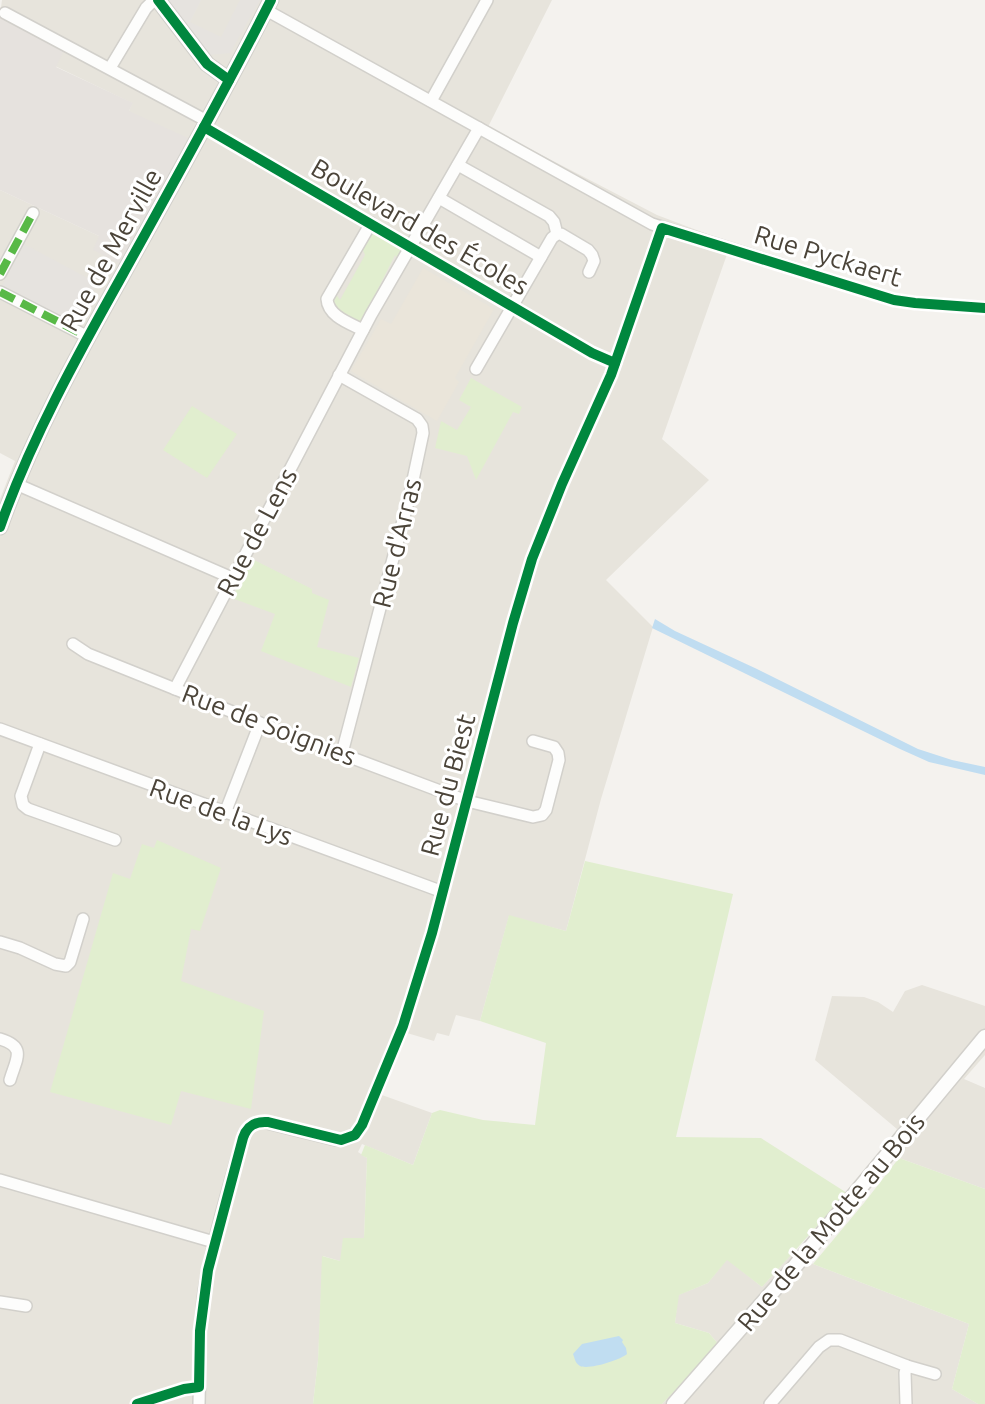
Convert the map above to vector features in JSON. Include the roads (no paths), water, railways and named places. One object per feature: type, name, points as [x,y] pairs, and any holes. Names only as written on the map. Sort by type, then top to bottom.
[{"type":"street","points":[[110,68],[146,8],[156,0],[207,64],[229,80]]},
{"type":"street","points":[[431,101],[487,0]]},
{"type":"street","name":"Rue de Merville","points":[[0,527],[37,438],[88,337],[268,5]]},
{"type":"street","name":"Rue Pyckaert","points":[[268,5],[431,101],[662,228],[887,298],[985,308]]},
{"type":"street","name":"Boulevard des Écoles","points":[[5,13],[110,68],[410,247],[601,358],[615,363]]},
{"type":"street","name":"Rue de Lens","points":[[175,689],[363,330],[479,128]]},
{"type":"street","points":[[458,165],[549,216],[557,234]]},
{"type":"street","points":[[439,198],[541,257]]},
{"type":"street","points":[[0,274],[33,213]]},
{"type":"street","points":[[363,330],[331,312],[327,299],[371,223]]},
{"type":"street","name":"Rue du Biest","points":[[214,1242],[244,1134],[251,1125],[268,1122],[341,1140],[352,1137],[360,1128],[406,1018],[443,892],[529,568],[615,363],[662,228]]},
{"type":"street","points":[[476,369],[552,238],[561,234],[591,253],[594,261],[589,272]]},
{"type":"street","points":[[0,292],[88,337]]},
{"type":"street","name":"Rue d'Arras","points":[[339,375],[417,419],[423,433],[342,753]]},
{"type":"street","points":[[16,484],[232,578]]},
{"type":"street","name":"Rue de Soignies","points":[[73,644],[88,654],[260,723],[467,801],[529,817],[542,815],[546,810],[559,756],[554,747],[533,741]]},
{"type":"street","points":[[225,813],[260,723]]},
{"type":"street","name":"Rue de la Lys","points":[[0,729],[443,892]]},
{"type":"street","points":[[40,744],[21,796],[23,805],[115,840]]},
{"type":"street","points":[[0,942],[64,966],[70,962],[83,919]]},
{"type":"street","name":"Rue de la Motte au Bois","points":[[674,1404],[796,1265],[985,1037]]},
{"type":"street","points":[[0,1039],[14,1044],[17,1049],[10,1080]]},
{"type":"street","points":[[0,1180],[214,1242],[203,1303],[199,1404]]},
{"type":"street","points":[[0,1302],[26,1306]]},
{"type":"street","points":[[770,1404],[819,1347],[829,1340],[840,1340],[935,1374]]},
{"type":"street","points":[[906,1404],[907,1366]]},
{"type":"street","points":[[137,1404],[175,1391],[199,1387]]},
{"type":"water","points":[[655,619],[918,749],[985,767],[985,775],[929,762],[900,749],[652,628]]},
{"type":"water","points":[[619,1336],[627,1354],[590,1367],[580,1366],[576,1362],[573,1354],[582,1344]]}]
